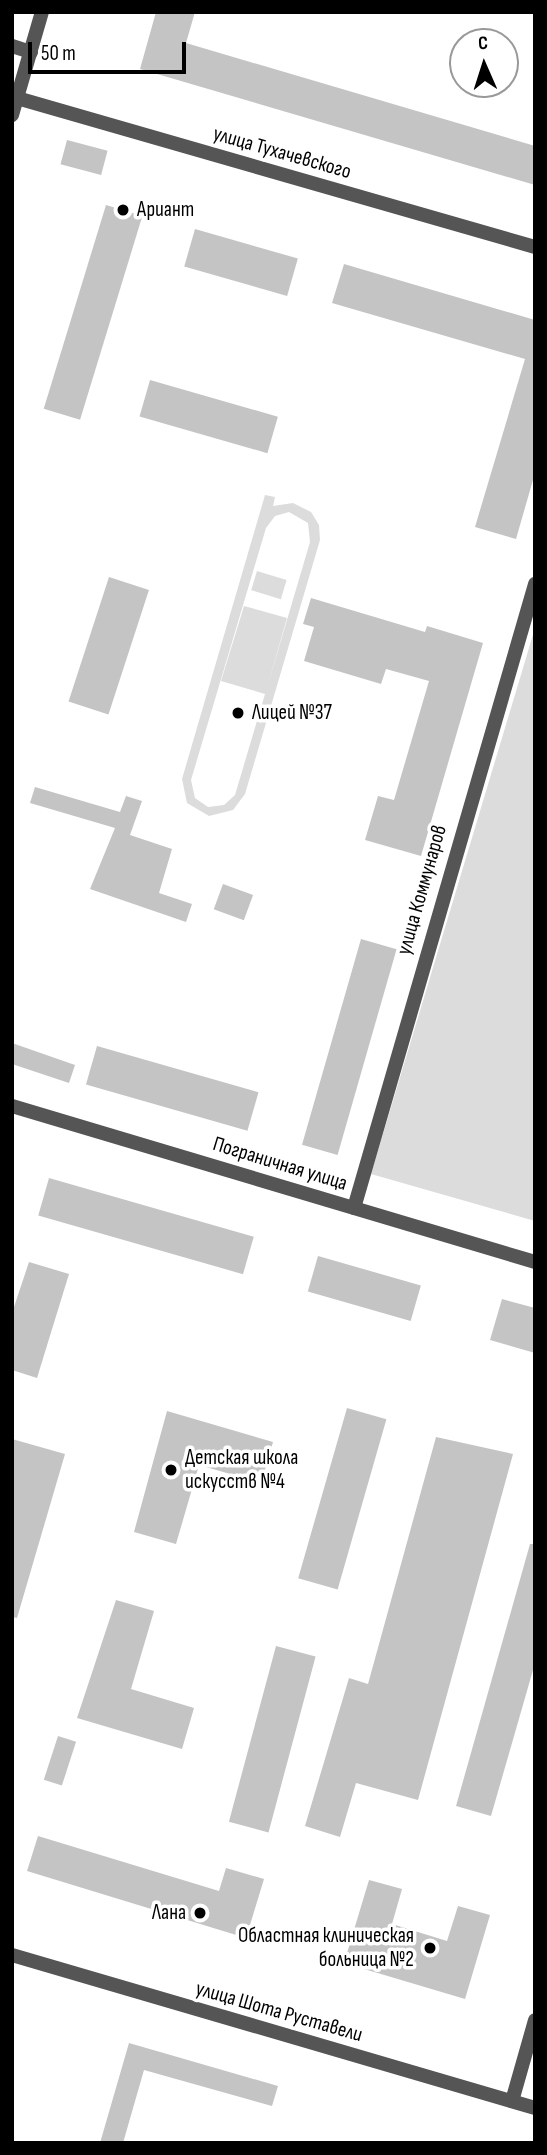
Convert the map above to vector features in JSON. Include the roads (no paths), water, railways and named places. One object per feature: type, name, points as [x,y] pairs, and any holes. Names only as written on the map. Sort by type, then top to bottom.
[{"type":"street","points":[[12,115],[42,12]]},
{"type":"street","points":[[12,46],[31,52]]},
{"type":"street","name":"улица Тухачевского","points":[[17,98],[535,247]]},
{"type":"street","name":"улица Коммунаров","points":[[354,1208],[535,584]]},
{"type":"street","name":"Пограничная улица","points":[[12,1106],[535,1262]]},
{"type":"street","name":"улица Шота Руставели","points":[[12,1955],[535,2108]]},
{"type":"street","points":[[512,2101],[535,2021]]},
{"type":"place","name":"Ариант","points":[[123,210]]},
{"type":"place","name":"Лицей №37","points":[[238,713]]},
{"type":"place","name":"Детская школа искусств №4","points":[[171,1470]]},
{"type":"place","name":"Лана","points":[[200,1913]]},
{"type":"place","name":"Областная клиническая больница №2","points":[[430,1948]]}]
